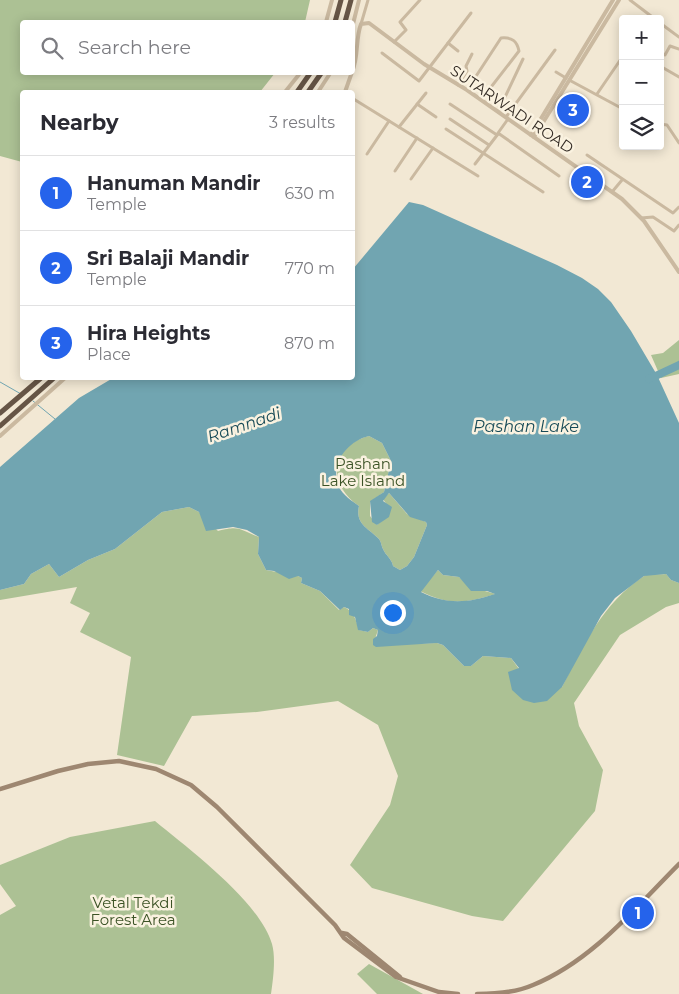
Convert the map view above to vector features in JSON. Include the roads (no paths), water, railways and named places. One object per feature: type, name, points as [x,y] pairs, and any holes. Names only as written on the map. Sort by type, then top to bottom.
[{"type":"highway","points":[[336,20],[341,0]]},
{"type":"highway","points":[[346,20],[351,0]]},
{"type":"highway","points":[[298,90],[308,75]]},
{"type":"highway","points":[[309,90],[320,75]]},
{"type":"highway","points":[[0,413],[38,380]]},
{"type":"highway","points":[[0,426],[52,380]]},
{"type":"main road","points":[[0,789],[58,771],[119,761],[156,769],[173,776],[191,786],[217,807],[342,933],[347,934],[400,977],[439,992],[458,994]]},
{"type":"main road","points":[[477,994],[527,987],[558,973],[591,950],[679,864]]},
{"type":"street","points":[[327,20],[332,0]]},
{"type":"street","points":[[354,20],[360,0]]},
{"type":"street","points":[[355,65],[357,61],[356,46],[368,0]]},
{"type":"street","points":[[394,42],[406,30],[400,22],[420,0]]},
{"type":"street","points":[[570,78],[613,0]]},
{"type":"street","points":[[532,136],[619,0]]},
{"type":"street","points":[[630,0],[650,15]]},
{"type":"street","points":[[382,53],[419,81],[472,13]]},
{"type":"street","name":"SUTARWADI ROAD","points":[[361,24],[369,23],[430,68],[467,90],[612,192],[641,218],[679,272]]},
{"type":"street","points":[[664,26],[679,37]]},
{"type":"street","points":[[467,90],[501,38],[512,39],[517,44],[519,51],[481,100]]},
{"type":"street","points":[[448,43],[458,51]]},
{"type":"street","points":[[664,54],[670,46],[679,48]]},
{"type":"street","points":[[475,164],[555,50]]},
{"type":"street","points":[[458,85],[467,71],[466,66],[472,54]]},
{"type":"street","points":[[498,112],[523,60]]},
{"type":"street","points":[[597,94],[620,60]]},
{"type":"street","points":[[664,68],[679,77]]},
{"type":"street","points":[[556,72],[619,107]]},
{"type":"street","points":[[287,90],[299,75]]},
{"type":"street","points":[[319,90],[329,75]]},
{"type":"street","points":[[346,90],[351,75]]},
{"type":"street","points":[[399,127],[426,93]]},
{"type":"street","points":[[355,100],[478,176]]},
{"type":"street","points":[[417,104],[436,117]]},
{"type":"street","points":[[450,104],[559,176]]},
{"type":"street","points":[[450,119],[489,145]]},
{"type":"street","points":[[367,154],[389,121]]},
{"type":"street","points":[[664,125],[667,125],[679,143]]},
{"type":"street","points":[[446,129],[543,192]]},
{"type":"street","points":[[395,171],[417,138]]},
{"type":"street","points":[[411,179],[433,148]]},
{"type":"street","points":[[587,155],[673,213],[679,207]]},
{"type":"street","points":[[612,192],[622,180]]},
{"type":"street","points":[[641,218],[653,217],[674,231],[679,226]]},
{"type":"street","points":[[0,436],[63,380]]},
{"type":"water","name":"Pashan Lake","points":[[409,202],[423,205],[582,278],[598,289],[611,302],[631,331],[657,375],[679,423],[679,583],[671,580],[666,574],[644,576],[615,598],[601,616],[562,687],[547,701],[534,703],[523,700],[512,690],[508,672],[519,668],[511,658],[483,656],[471,666],[464,666],[443,645],[437,643],[376,647],[373,645],[373,639],[377,636],[378,630],[373,628],[368,632],[358,630],[355,617],[349,615],[349,609],[344,607],[340,610],[320,591],[301,583],[302,578],[298,576],[289,579],[274,571],[266,570],[258,554],[259,537],[247,530],[233,527],[206,531],[199,512],[189,507],[162,512],[115,549],[88,560],[59,577],[49,564],[31,574],[24,584],[0,590],[0,467],[79,398],[110,380],[355,380],[355,267]],"holes":[[[369,436],[382,443],[391,461],[384,492],[370,501],[372,522],[377,525],[389,517],[392,507],[383,501],[389,493],[410,517],[426,522],[427,525],[414,557],[407,566],[400,570],[393,566],[379,539],[361,521],[358,512],[359,506],[343,493],[337,479],[336,470],[338,463],[342,455],[354,443]],[[438,570],[443,575],[459,577],[471,591],[487,591],[495,594],[467,601],[449,601],[421,592]]]},
{"type":"waterway","name":"Ramnadi","points":[[649,379],[679,365]]},
{"type":"waterway","points":[[0,382],[21,394]]},
{"type":"waterway","points":[[33,401],[55,419]]},
{"type":"place","name":"Hira Heights","points":[[573,110]]},
{"type":"place","name":"Sri Balaji Mandir","points":[[587,182]]},
{"type":"place","name":"Hanuman Mandir","points":[[638,913]]},
{"type":"park label","name":"Pashan Lake Island","points":[[363,472]]},
{"type":"park label","name":"Vetal Tekdi Forest Area","points":[[133,910]]}]
